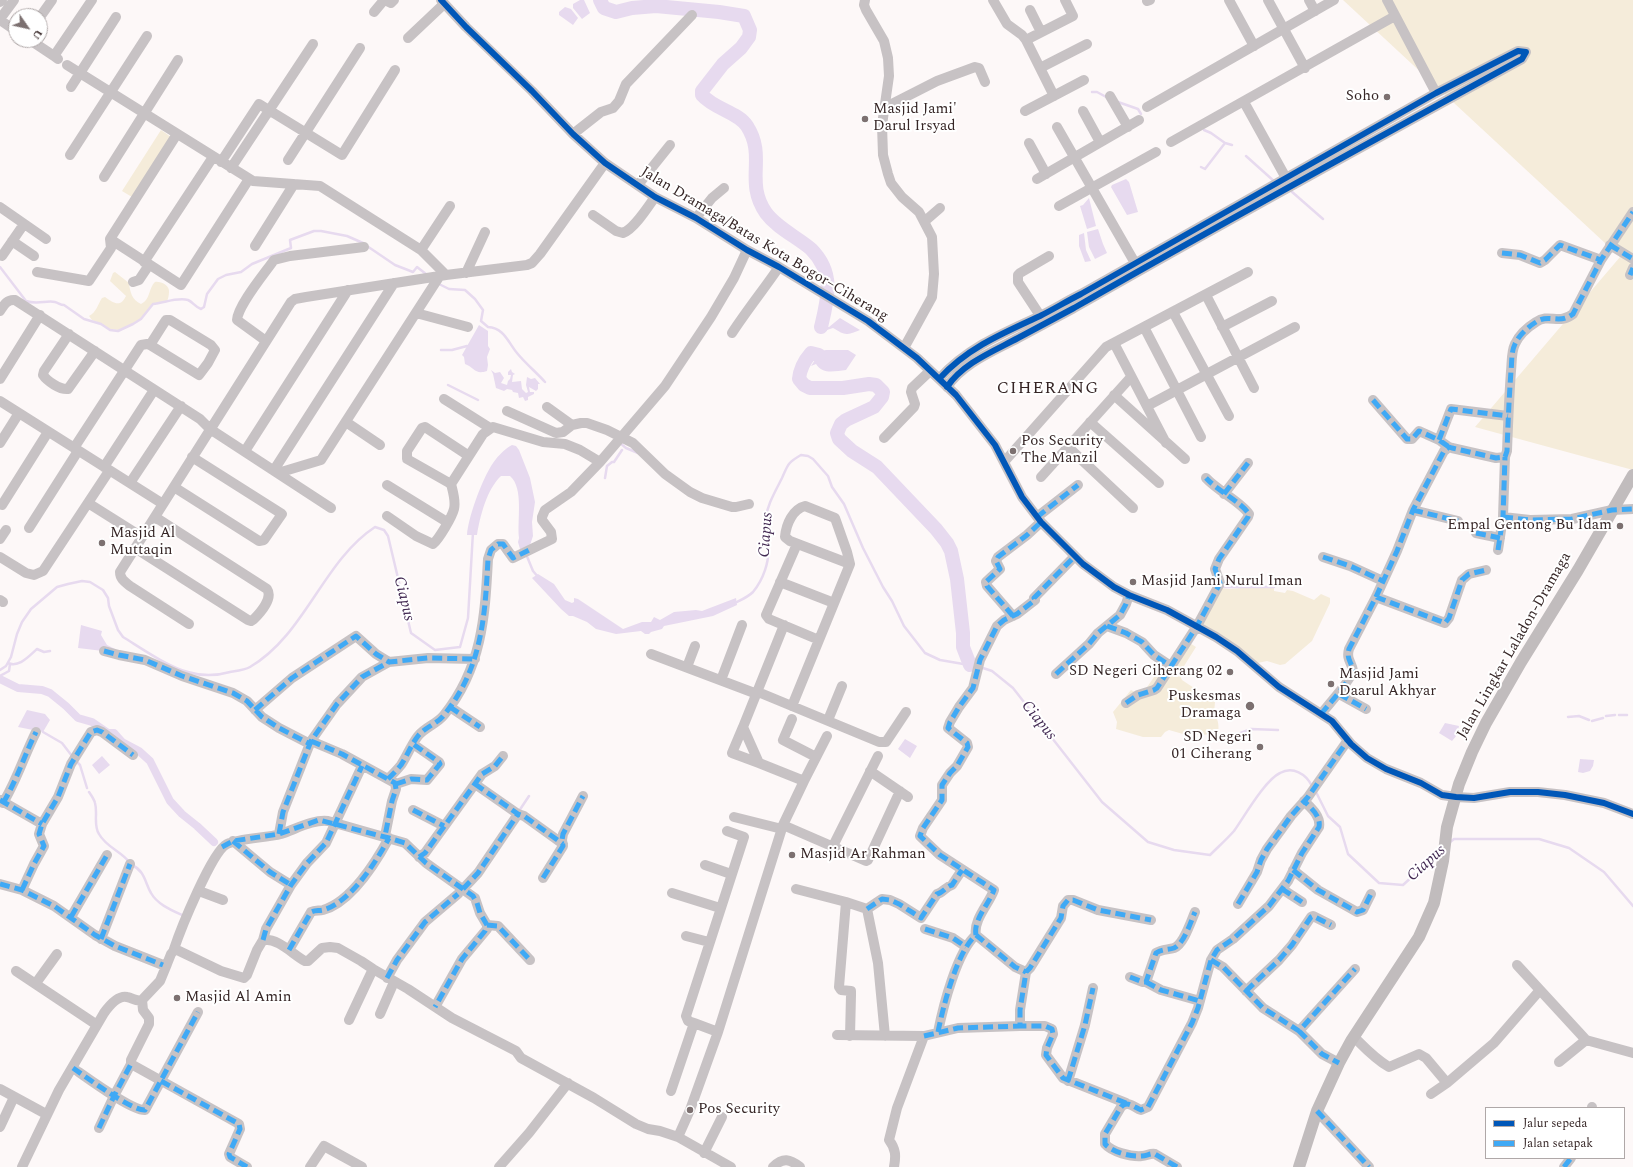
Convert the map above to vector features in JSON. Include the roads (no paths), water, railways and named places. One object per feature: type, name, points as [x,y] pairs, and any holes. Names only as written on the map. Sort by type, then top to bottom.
[{"type":"main road","name":"Jalan Lingkar Laladon-Dramaga","points":[[1299,1167],[1317,1112],[1339,1063],[1354,1037],[1419,938],[1434,904],[1443,861],[1447,827],[1455,797],[1472,752],[1486,723],[1633,475]]},
{"type":"street","points":[[2,21],[14,0]]},
{"type":"street","points":[[42,48],[56,57],[92,0]]},
{"type":"street","points":[[374,12],[384,0],[391,3],[394,0]]},
{"type":"street","points":[[865,0],[864,5],[866,10],[881,35],[887,50],[889,76],[882,124],[883,155],[888,174],[891,183],[899,193],[919,212],[932,237],[933,290],[926,308],[904,348]]},
{"type":"street","points":[[994,0],[1007,24],[1022,35],[1026,40],[1054,96]]},
{"type":"street","points":[[1026,40],[1073,16],[1065,0]]},
{"type":"street","points":[[1229,0],[1254,46]]},
{"type":"street","points":[[1268,0],[1305,68]]},
{"type":"street","points":[[1309,0],[1315,11]]},
{"type":"street","points":[[1147,107],[1334,0]]},
{"type":"street","points":[[1387,0],[1436,93]]},
{"type":"street","points":[[408,38],[443,2]]},
{"type":"street","name":"Jalan Dramaga/Batas Kota Bogor–Ciherang","points":[[443,2],[573,134],[605,163],[655,197],[696,218],[747,250],[779,267],[820,292],[868,322],[904,348],[939,379],[967,408],[995,444],[1022,497],[1039,519],[1075,556],[1099,576],[1129,595],[1167,610],[1197,626],[1237,651],[1279,688],[1332,721],[1359,752],[1381,767],[1416,781],[1442,795],[1474,798],[1510,792],[1534,791],[1565,795],[1604,803],[1633,814]]},
{"type":"street","points":[[1030,10],[1041,32]]},
{"type":"street","points":[[573,134],[601,112],[613,108],[619,101],[626,84],[692,15]]},
{"type":"street","points":[[1171,142],[1395,16]]},
{"type":"street","points":[[71,87],[116,17]]},
{"type":"street","points":[[70,155],[147,36]]},
{"type":"street","points":[[231,168],[313,44]]},
{"type":"street","points":[[1040,68],[1087,44]]},
{"type":"street","points":[[288,160],[360,48]]},
{"type":"street","points":[[939,379],[967,353],[995,336],[1043,320],[1522,59],[1526,52],[1518,51],[1436,93],[1135,263],[1043,320],[990,353],[961,372],[947,387]]},
{"type":"street","points":[[104,177],[178,60]]},
{"type":"street","points":[[67,65],[253,181],[320,186],[420,250],[443,276]]},
{"type":"street","points":[[884,108],[937,81],[975,67],[979,68],[985,82]]},
{"type":"street","points":[[133,282],[139,280],[147,263],[217,159],[234,141],[259,104],[342,155],[395,70]]},
{"type":"street","points":[[1025,111],[1084,80]]},
{"type":"street","points":[[1110,96],[1128,127]]},
{"type":"street","points":[[1244,102],[1286,178]]},
{"type":"street","points":[[1083,111],[1100,142]]},
{"type":"street","points":[[1029,143],[1041,176],[1139,120]]},
{"type":"street","points":[[1057,127],[1135,263]]},
{"type":"street","points":[[37,272],[89,281],[113,244],[177,134]]},
{"type":"street","points":[[234,141],[245,148]]},
{"type":"street","points":[[638,185],[670,144]]},
{"type":"street","points":[[1059,206],[1156,152]]},
{"type":"street","points":[[189,624],[122,580],[120,572],[266,341],[295,299],[443,276],[527,266],[540,254],[605,163]]},
{"type":"street","points":[[113,244],[147,263],[181,285],[249,179]]},
{"type":"street","points":[[255,246],[294,184]]},
{"type":"street","points":[[696,218],[712,198],[724,188]]},
{"type":"street","points":[[592,215],[616,231],[623,233],[627,232],[655,197]]},
{"type":"street","points":[[420,250],[450,206]]},
{"type":"street","points":[[0,207],[46,239]]},
{"type":"street","points":[[924,221],[940,208]]},
{"type":"street","points":[[1498,550],[1503,517],[1508,416],[1513,351],[1516,341],[1526,330],[1541,319],[1548,317],[1557,320],[1573,314],[1601,260],[1633,212]]},
{"type":"street","points":[[2,256],[24,224]]},
{"type":"street","points":[[466,273],[485,232]]},
{"type":"street","points":[[12,241],[34,256]]},
{"type":"street","points":[[1502,253],[1520,255],[1540,262],[1545,260],[1560,245],[1601,260]]},
{"type":"street","points":[[1610,246],[1633,259]]},
{"type":"street","points":[[266,341],[237,320],[239,312],[245,302],[274,260],[290,256],[364,247]]},
{"type":"street","points":[[392,782],[418,735],[440,719],[450,707],[475,659],[481,632],[488,559],[491,550],[500,543],[504,545],[512,557],[552,538],[551,532],[542,520],[544,512],[571,492],[600,462],[662,389],[695,342],[734,278],[747,250]]},
{"type":"street","points":[[1043,320],[1018,282],[1018,276],[1020,273],[1049,256]]},
{"type":"street","points":[[732,333],[751,304],[779,267]]},
{"type":"street","points":[[1004,462],[1106,347],[1248,272]]},
{"type":"street","points":[[276,471],[321,460],[416,312],[443,276]]},
{"type":"street","points":[[276,471],[394,283]]},
{"type":"street","points":[[245,451],[348,290]]},
{"type":"street","points":[[1206,295],[1254,388]]},
{"type":"street","points":[[0,311],[6,303],[11,300],[16,300],[124,369],[154,390],[200,418],[210,429],[331,508]]},
{"type":"street","points":[[1222,327],[1272,301]]},
{"type":"street","points":[[416,312],[468,327]]},
{"type":"street","points":[[1173,312],[1229,416]]},
{"type":"street","points":[[0,378],[40,316]]},
{"type":"street","points":[[29,528],[124,369],[141,345],[150,345],[199,375],[215,350],[170,320],[166,320],[150,345]]},
{"type":"street","points":[[1147,406],[1295,326]]},
{"type":"street","points":[[1144,327],[1201,436]]},
{"type":"street","points":[[69,334],[44,371],[43,375],[47,379],[61,388],[68,389],[95,351]]},
{"type":"street","points":[[1114,343],[1166,443]]},
{"type":"street","points":[[955,363],[961,372]]},
{"type":"street","points":[[884,438],[914,407],[915,402],[911,392],[912,388],[930,371]]},
{"type":"street","points":[[1041,476],[1131,377]]},
{"type":"street","points":[[0,557],[26,573],[34,575],[43,571],[88,503],[154,390]]},
{"type":"street","points":[[1114,395],[1185,459]]},
{"type":"street","points":[[444,400],[490,428],[503,429],[543,442],[565,444],[580,450],[600,462]]},
{"type":"street","points":[[1373,400],[1407,439],[1412,439],[1419,431],[1439,440],[1449,448],[1496,458],[1505,457]]},
{"type":"street","points":[[0,401],[163,504]]},
{"type":"street","points":[[130,484],[181,406]]},
{"type":"street","points":[[547,407],[572,425]]},
{"type":"street","points":[[1439,440],[1451,409],[1508,416]]},
{"type":"street","points":[[507,411],[556,433],[562,432],[576,423],[587,423],[633,443],[665,474],[697,496],[736,507],[749,504]]},
{"type":"street","points":[[0,443],[19,413]]},
{"type":"street","points":[[346,422],[380,445]]},
{"type":"street","points":[[1090,422],[1159,483]]},
{"type":"street","points":[[387,516],[416,536],[431,544],[435,542],[454,509],[454,496],[451,484],[407,459],[408,452],[420,431],[425,427],[469,456]]},
{"type":"street","points":[[451,484],[483,434],[490,428]]},
{"type":"street","points":[[2,505],[48,432]]},
{"type":"street","points":[[1068,447],[1133,508]]},
{"type":"street","points":[[1321,714],[1339,694],[1352,672],[1348,658],[1349,649],[1376,597],[1397,551],[1413,510],[1444,451],[1449,448]]},
{"type":"street","points":[[174,487],[259,542],[264,540],[282,514],[192,457]]},
{"type":"street","points":[[1224,494],[1248,463]]},
{"type":"street","points":[[1126,703],[1138,695],[1157,688],[1172,667],[1197,626],[1220,583],[1215,569],[1219,559],[1248,517],[1249,514],[1246,510],[1224,494],[1206,478]]},
{"type":"street","points":[[1013,616],[987,586],[986,582],[1000,569],[996,561],[998,557],[1027,535],[1039,519],[1078,485]]},
{"type":"street","points":[[387,486],[447,522]]},
{"type":"street","points":[[88,503],[142,538]]},
{"type":"street","points":[[792,706],[850,564],[835,518],[805,506],[801,507],[791,517],[785,537],[797,544],[850,564]]},
{"type":"street","points":[[1503,517],[1530,520],[1572,519],[1612,510],[1633,509]]},
{"type":"street","points":[[1413,510],[1458,522]]},
{"type":"street","points":[[135,548],[248,620],[251,621],[254,619],[269,599],[269,592],[267,589],[155,517]]},
{"type":"street","points":[[0,539],[6,530]]},
{"type":"street","points":[[1476,533],[1500,538]]},
{"type":"street","points":[[797,544],[766,615],[769,619],[819,640]]},
{"type":"street","points":[[1026,972],[1015,967],[976,935],[975,929],[994,890],[940,855],[920,836],[923,828],[942,800],[942,785],[957,766],[968,747],[967,743],[948,728],[959,707],[973,688],[980,660],[997,626],[1035,600],[1034,598],[1075,556]]},
{"type":"street","points":[[1322,557],[1350,566],[1383,581]]},
{"type":"street","points":[[1376,597],[1444,623],[1448,621],[1462,580],[1469,574],[1486,570]]},
{"type":"street","points":[[780,582],[834,603]]},
{"type":"street","points":[[1056,674],[1089,644],[1098,633],[1120,615],[1129,595]]},
{"type":"street","points":[[721,680],[742,625]]},
{"type":"street","points":[[784,625],[732,753],[804,781]]},
{"type":"street","points":[[1108,626],[1126,633],[1142,642],[1154,655],[1172,667]]},
{"type":"street","points":[[255,710],[292,678],[356,636],[376,654],[389,662]]},
{"type":"street","points":[[687,667],[695,646]]},
{"type":"street","points":[[104,651],[146,660],[182,676],[233,693],[247,701],[254,707],[255,710],[279,728],[310,743],[334,750],[392,782],[396,789],[392,801],[387,837],[374,864],[343,899],[324,910],[311,912],[289,950]]},
{"type":"street","points":[[651,654],[792,706],[879,742],[886,742],[906,712]]},
{"type":"street","points":[[279,834],[283,812],[310,743],[337,704],[366,674],[389,662],[428,658],[475,659]]},
{"type":"street","points":[[828,720],[842,686]]},
{"type":"street","points":[[1339,694],[1366,709]]},
{"type":"street","points":[[450,707],[480,727]]},
{"type":"street","points":[[792,719],[782,740],[816,757]]},
{"type":"street","points":[[743,727],[759,763]]},
{"type":"street","points":[[22,890],[44,846],[40,834],[42,824],[58,797],[71,764],[91,732],[97,730],[102,732],[133,755]]},
{"type":"street","points":[[36,732],[24,756],[16,781],[2,802],[42,824]]},
{"type":"street","points":[[678,1137],[690,1110],[718,1032],[782,827],[827,736]]},
{"type":"street","points":[[1238,904],[1257,872],[1267,849],[1324,775],[1348,740]]},
{"type":"street","points":[[392,782],[411,779],[427,780],[440,764],[413,744]]},
{"type":"street","points":[[420,857],[425,853],[484,772],[495,766],[503,756]]},
{"type":"street","points":[[833,846],[878,756]]},
{"type":"street","points":[[174,949],[221,971],[244,978],[248,973],[263,940],[266,929],[291,885],[307,863],[326,843],[362,766]]},
{"type":"street","points":[[734,817],[782,827],[833,846],[866,861],[868,860],[904,794],[870,771]]},
{"type":"street","points":[[476,784],[563,844]]},
{"type":"street","points":[[543,878],[563,844],[563,834],[583,796]]},
{"type":"street","points":[[837,1035],[924,1036],[958,1028],[1044,1026],[1052,1029],[1054,1034],[1047,1048],[1047,1057],[1063,1078],[1144,1110],[1148,1107],[1192,1023],[1200,1001],[1211,960],[1217,950],[1233,939],[1260,915],[1282,889],[1316,832],[1320,823],[1306,799]]},
{"type":"street","points":[[413,810],[444,826]]},
{"type":"street","points":[[380,1014],[397,960],[425,922],[461,892],[478,873],[518,814]]},
{"type":"street","points":[[22,1167],[46,1114],[108,1008],[119,998],[125,997],[136,1001],[142,1000],[160,981],[199,890],[222,847],[233,841],[279,834],[297,829],[315,821],[323,820],[405,843],[426,863],[461,892],[475,898],[480,913],[487,925],[486,931],[462,959],[435,1007]]},
{"type":"street","points":[[718,1032],[688,1021],[686,1016],[744,837],[727,832]]},
{"type":"street","points":[[233,841],[270,872],[291,885]]},
{"type":"street","points":[[71,917],[107,855]]},
{"type":"street","points":[[101,939],[130,864]]},
{"type":"street","points":[[706,865],[731,874]]},
{"type":"street","points":[[867,910],[882,899],[890,900],[921,918],[937,894],[940,894],[946,887],[952,885],[962,870]]},
{"type":"street","points":[[1293,870],[1318,890],[1357,912],[1363,910],[1371,894]]},
{"type":"street","points":[[1,887],[22,890],[54,906],[101,939],[128,952],[160,964],[167,964]]},
{"type":"street","points":[[796,889],[846,902],[867,910]]},
{"type":"street","points":[[1282,889],[1302,902]]},
{"type":"street","points":[[199,890],[223,900]]},
{"type":"street","points":[[672,893],[720,908]]},
{"type":"street","points":[[1020,1026],[1020,1010],[1026,972],[1030,968],[1060,918],[1063,906],[1068,900],[1073,900],[1098,910],[1151,920]]},
{"type":"street","points":[[846,902],[838,987],[841,990],[850,991],[851,995],[850,1036]]},
{"type":"street","points":[[867,910],[878,963],[885,1036]]},
{"type":"street","points":[[1146,982],[1156,953],[1161,950],[1176,947],[1180,944],[1195,912]]},
{"type":"street","points":[[1246,991],[1279,960],[1292,945],[1311,917],[1313,916],[1331,925]]},
{"type":"street","points":[[487,925],[494,924],[498,926],[530,960]]},
{"type":"street","points":[[925,929],[953,938],[966,948]]},
{"type":"street","points":[[938,1032],[952,980],[966,948],[976,935]]},
{"type":"street","points":[[686,936],[709,942]]},
{"type":"street","points":[[263,940],[271,941],[306,961],[319,950],[326,947],[334,947],[356,957],[390,980],[464,1025],[516,1051],[521,1058],[568,1083],[643,1127],[678,1137],[731,1167]]},
{"type":"street","points":[[36,983],[57,954]]},
{"type":"street","points":[[1211,960],[1223,967],[1263,1008],[1299,1031],[1322,1054],[1339,1063]]},
{"type":"street","points":[[1517,964],[1586,1040],[1633,1053]]},
{"type":"street","points":[[349,1020],[373,969]]},
{"type":"street","points":[[1299,1031],[1355,970]]},
{"type":"street","points":[[16,971],[97,1025]]},
{"type":"street","points":[[1130,977],[1146,982],[1161,990],[1200,1001]]},
{"type":"street","points":[[1068,1081],[1085,1025],[1093,988]]},
{"type":"street","points":[[1431,1094],[1447,1083],[1494,1043],[1540,990]]},
{"type":"street","points":[[99,1128],[149,1024],[150,1018],[144,1010],[142,1000]]},
{"type":"street","points":[[73,1068],[114,1096],[142,1111],[145,1110],[198,1012]]},
{"type":"street","points":[[671,1091],[694,1023]]},
{"type":"street","points":[[894,1167],[896,1157],[893,1146],[889,1140],[897,1108],[924,1036]]},
{"type":"street","points":[[1354,1037],[1369,1052],[1389,1067],[1419,1054],[1426,1058],[1447,1083]]},
{"type":"street","points":[[1559,1062],[1586,1040]]},
{"type":"street","points":[[131,1064],[239,1124],[240,1129],[230,1151],[230,1156],[247,1167]]},
{"type":"street","points":[[499,1167],[529,1133],[568,1083]]},
{"type":"street","points":[[0,1089],[46,1114]]},
{"type":"street","points":[[0,1127],[14,1097]]},
{"type":"street","points":[[1126,1104],[1121,1108],[1105,1134],[1105,1144],[1113,1150],[1127,1154],[1143,1156],[1155,1154],[1177,1167]]},
{"type":"street","points":[[1317,1112],[1369,1167]]},
{"type":"street","points":[[704,1153],[722,1117]]},
{"type":"street","points":[[310,1167],[324,1146],[351,1164],[362,1167]]},
{"type":"street","points":[[773,1167],[780,1160],[785,1159],[791,1160],[800,1167]]},
{"type":"street","points":[[1564,1167],[1570,1159]]},
{"type":"waterway","points":[[600,0],[604,8],[616,12],[632,8],[656,6],[744,16],[750,30],[749,37],[741,48],[723,64],[702,91],[702,95],[713,104],[738,117],[747,126],[753,137],[755,148],[757,190],[760,201],[766,213],[781,228],[811,249],[819,258],[824,267],[828,286],[826,306],[821,327]]},
{"type":"waterway","points":[[1092,92],[1097,92],[1108,98]]},
{"type":"waterway","points":[[1118,102],[1138,109],[1141,114]]},
{"type":"waterway","points":[[1201,167],[1205,169],[1225,143],[1204,130]]},
{"type":"waterway","points":[[1225,143],[1232,145]]},
{"type":"waterway","points":[[1246,156],[1275,182]]},
{"type":"waterway","points":[[1291,191],[1323,219]]},
{"type":"waterway","points":[[0,267],[26,301],[34,303],[56,302],[64,305],[84,319],[101,324],[110,330],[118,331],[141,319],[153,304],[184,299],[190,301],[201,309],[204,307],[207,294],[218,279],[226,275],[241,272],[252,264],[291,248],[290,240],[314,231],[347,236],[363,243]]},
{"type":"waterway","points":[[367,246],[395,265],[413,272],[417,267],[426,274]]},
{"type":"waterway","points":[[439,284],[449,289],[465,290],[475,299],[483,310],[481,321],[488,327],[502,333],[520,357],[545,382]]},
{"type":"waterway","points":[[441,350],[452,350],[467,346]]},
{"type":"waterway","points":[[819,355],[811,353],[806,359],[800,371],[799,379],[804,385],[810,388],[843,388],[869,384],[876,385],[883,392],[882,397],[874,407],[846,420],[841,424],[837,433],[839,439],[852,451],[877,467],[936,529],[947,543],[951,551],[957,579],[963,633],[963,647],[970,665]]},
{"type":"waterway","points":[[448,385],[478,400]]},
{"type":"waterway","points":[[620,443],[626,448],[638,453]]},
{"type":"waterway","points":[[605,478],[607,466],[614,462],[622,450]]},
{"type":"waterway","name":"Ciapus","points":[[735,603],[753,592],[760,582],[765,570],[768,558],[768,543],[765,524],[766,515],[787,467],[790,462],[801,455],[808,456],[813,459],[828,476],[832,487],[844,504],[863,548],[904,626],[925,653],[940,660],[975,666]]},
{"type":"waterway","name":"Ciapus","points":[[0,670],[6,666],[11,657],[17,634],[22,622],[31,609],[57,587],[82,581],[90,582],[103,590],[108,598],[109,606],[118,630],[123,637],[163,662],[180,670],[203,675],[214,675],[248,668],[269,653],[285,636],[300,618],[341,559],[357,541],[375,527],[384,530],[388,536],[411,633],[435,650],[460,647],[468,618],[473,532]]},
{"type":"waterway","name":"Ciapus","points":[[526,554],[533,571],[539,578]]},
{"type":"waterway","points":[[1224,587],[1274,587]]},
{"type":"waterway","points":[[8,663],[20,663],[37,649],[44,652],[50,651]]},
{"type":"waterway","points":[[0,676],[9,671],[10,664]]},
{"type":"waterway","name":"Ciapus","points":[[980,667],[992,671],[1013,688],[1102,802],[1148,842],[1174,850],[1210,855],[1234,831],[1261,791],[1274,777],[1285,771],[1290,770],[1299,772],[1312,786]]},
{"type":"waterway","points":[[0,679],[18,688],[42,690],[50,693],[78,718],[92,722],[108,733],[114,733],[122,742],[139,751],[150,761],[170,801],[182,814],[214,842]]},
{"type":"waterway","points":[[1606,716],[1615,715]]},
{"type":"waterway","points":[[1619,715],[1627,715]]},
{"type":"waterway","points":[[1568,717],[1579,716],[1589,720]]},
{"type":"waterway","points":[[1592,721],[1603,718]]},
{"type":"waterway","points":[[1217,738],[1230,737],[1251,729],[1278,730]]},
{"type":"waterway","points":[[43,732],[62,743],[72,756]]},
{"type":"waterway","points":[[76,761],[80,765],[87,788]]},
{"type":"waterway","points":[[89,792],[95,803],[96,827],[99,834],[102,839],[129,862]]},
{"type":"waterway","name":"Ciapus","points":[[1316,792],[1328,816],[1340,827],[1348,854],[1379,883],[1403,885],[1439,852]]},
{"type":"waterway","points":[[519,811],[529,796]]},
{"type":"waterway","name":"Ciapus","points":[[1449,843],[1454,839],[1539,839],[1569,848],[1604,872],[1633,906]]},
{"type":"waterway","points":[[132,865],[140,870],[154,897],[165,906],[182,915]]},
{"type":"place","name":"Soho","points":[[1387,97]]},
{"type":"place","name":"Masjid Jami' Darul Irsyad","points":[[865,119]]},
{"type":"place","name":"Pos Security The Manzil","points":[[1013,451]]},
{"type":"place","name":"Empal Gentong Bu Idam","points":[[1620,526]]},
{"type":"place","name":"Masjid Al Muttaqin","points":[[102,543]]},
{"type":"place","name":"Masjid Jami Nurul Iman","points":[[1133,582]]},
{"type":"place","name":"SD Negeri Ciherang 02","points":[[1230,672]]},
{"type":"place","name":"Masjid Jami Daarul Akhyar","points":[[1331,684]]},
{"type":"place","name":"Puskesmas Dramaga","points":[[1250,706]]},
{"type":"place","name":"SD Negeri 01 Ciherang","points":[[1260,747]]},
{"type":"place","name":"Masjid Ar Rahman","points":[[792,855]]},
{"type":"place","name":"Masjid Al Amin","points":[[177,998]]},
{"type":"place","name":"Pos Security","points":[[690,1110]]},
{"type":"district","name":"CIHERANG","points":[[1048,390]]}]
